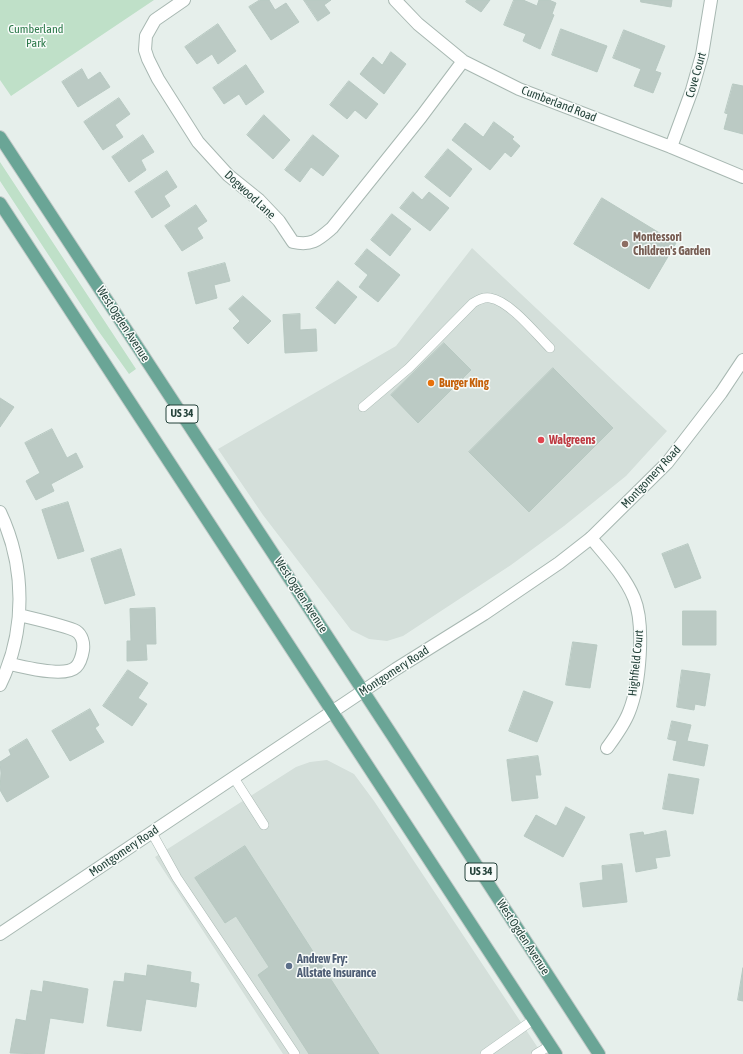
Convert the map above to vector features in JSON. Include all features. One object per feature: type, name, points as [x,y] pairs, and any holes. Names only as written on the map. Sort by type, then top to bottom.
[{"type":"main road","name":"West Ogden Avenue","points":[[0,137],[599,1054]]},
{"type":"main road","points":[[0,203],[333,711],[533,1020],[554,1049]]},
{"type":"street","name":"Dogwood Lane","points":[[184,0],[155,20],[146,36],[145,50],[148,59],[158,79],[198,142],[228,175],[259,200],[279,221],[293,242],[304,244],[316,241],[332,228],[421,118],[463,61]]},
{"type":"street","name":"Cumberland Road","points":[[395,0],[418,24],[463,61],[519,89],[671,147],[743,177]]},
{"type":"street","name":"Cove Court","points":[[671,147],[694,83],[702,55],[711,0]]},
{"type":"street","name":"Montgomery Road","points":[[0,934],[363,691],[484,614],[559,563],[592,538],[667,463],[721,393],[743,360]]},
{"type":"street","points":[[0,512],[15,554],[19,583],[19,615],[16,639],[10,664],[0,685]]},
{"type":"street","name":"Highfield Court","points":[[592,538],[620,575],[634,597],[640,622],[641,635],[634,694],[626,718],[620,730],[607,748]]},
{"type":"street","points":[[10,664],[56,672],[68,672],[76,667],[82,658],[84,646],[82,638],[75,631],[19,615]]},
{"type":"lane","points":[[363,407],[400,377],[472,303],[481,298],[490,298],[499,301],[512,310],[550,348]]},
{"type":"lane","points":[[234,778],[264,825]]},
{"type":"lane","points":[[152,833],[177,878],[295,1054]]},
{"type":"lane","points":[[485,1054],[533,1020]]},
{"type":"lane","points":[[536,1054],[554,1049]]},
{"type":"shaded area","points":[[472,248],[667,431],[626,476],[564,526],[511,565],[403,636],[387,641],[369,639],[351,630],[263,515],[218,449],[396,346]]},
{"type":"shaded area","points":[[327,760],[354,774],[374,801],[542,1054],[283,1054],[155,857],[296,767],[310,762]]},
{"type":"green space","name":"Cumberland Park","points":[[0,0],[154,0],[11,96],[0,80]]},
{"type":"green space","points":[[0,162],[136,369],[129,374],[97,329],[0,181]]},
{"type":"building","points":[[260,0],[269,0],[275,10],[286,3],[299,22],[271,40],[249,7]]},
{"type":"building","points":[[304,0],[331,0],[324,5],[330,13],[318,21]]},
{"type":"building","points":[[467,0],[490,0],[481,12],[466,2]]},
{"type":"building","points":[[514,0],[523,0],[537,6],[539,0],[549,0],[556,3],[552,14],[554,15],[540,49],[523,41],[526,34],[504,25]]},
{"type":"building","points":[[641,0],[672,0],[671,7],[641,2]]},
{"type":"building","points":[[218,24],[236,51],[218,64],[212,54],[197,64],[185,47]]},
{"type":"building","points":[[561,29],[607,46],[597,72],[552,55]]},
{"type":"building","points":[[624,30],[665,46],[655,71],[661,73],[653,93],[634,86],[641,69],[613,58]]},
{"type":"building","points":[[391,52],[406,64],[384,94],[360,74],[373,57],[382,65]]},
{"type":"building","points":[[246,65],[264,92],[246,105],[239,94],[224,104],[213,88]]},
{"type":"building","points":[[82,69],[88,80],[100,72],[110,87],[78,107],[62,82]]},
{"type":"building","points":[[349,81],[378,104],[366,119],[355,110],[347,119],[330,105]]},
{"type":"building","points":[[733,84],[743,86],[743,134],[724,129],[728,114],[725,113]]},
{"type":"building","points":[[119,98],[130,114],[115,125],[123,137],[103,150],[84,122]]},
{"type":"building","points":[[264,115],[290,140],[273,159],[247,135]]},
{"type":"building","points":[[494,122],[514,137],[512,139],[520,146],[511,157],[505,152],[490,170],[452,140],[465,123],[483,137]]},
{"type":"building","points":[[143,135],[154,152],[141,160],[146,170],[129,182],[112,157]]},
{"type":"building","points":[[313,135],[339,156],[323,176],[311,167],[300,182],[285,170]]},
{"type":"building","points":[[448,149],[472,169],[450,197],[425,177]]},
{"type":"building","points":[[167,171],[177,187],[164,196],[170,206],[152,218],[135,192]]},
{"type":"building","points":[[413,192],[422,200],[429,192],[449,208],[430,231],[400,208]]},
{"type":"building","name":"Montessori Children's Garden","points":[[602,198],[676,243],[649,289],[574,244]]},
{"type":"building","points":[[196,205],[207,221],[197,228],[203,238],[182,251],[165,226]]},
{"type":"building","points":[[392,214],[411,229],[390,256],[371,240]]},
{"type":"building","points":[[367,249],[400,275],[378,302],[359,287],[368,275],[355,264]]},
{"type":"building","points":[[225,263],[230,281],[214,285],[217,298],[196,304],[188,273]]},
{"type":"building","points":[[338,281],[357,297],[335,324],[316,308]]},
{"type":"building","points":[[243,296],[271,321],[248,344],[233,328],[240,321],[229,309]]},
{"type":"building","points":[[300,314],[300,330],[316,329],[317,351],[285,353],[283,315]]},
{"type":"building","name":"Burger King","points":[[444,343],[471,370],[418,423],[391,395]]},
{"type":"building","name":"Walgreens","points":[[553,368],[613,428],[529,512],[469,452]]},
{"type":"building","points":[[0,398],[14,407],[0,427]]},
{"type":"building","points":[[52,429],[67,458],[76,453],[83,467],[51,484],[54,491],[36,500],[26,481],[40,473],[25,443]]},
{"type":"building","points":[[68,502],[84,551],[58,559],[42,510]]},
{"type":"building","points":[[688,544],[701,578],[675,588],[662,554]]},
{"type":"building","points":[[121,549],[135,595],[105,604],[91,559]]},
{"type":"building","points":[[155,608],[156,644],[146,644],[147,660],[127,661],[127,641],[131,641],[130,609]]},
{"type":"building","points":[[683,611],[716,611],[716,645],[683,645]]},
{"type":"building","points":[[573,642],[597,645],[590,688],[566,685]]},
{"type":"building","points":[[128,670],[148,683],[138,698],[147,704],[132,726],[103,706]]},
{"type":"building","points":[[682,670],[710,674],[705,706],[695,704],[694,710],[677,707]]},
{"type":"building","points":[[524,691],[553,702],[537,742],[509,731]]},
{"type":"building","points":[[90,709],[99,725],[95,728],[104,742],[70,761],[52,731]]},
{"type":"building","points":[[672,721],[691,725],[687,741],[708,745],[704,766],[673,760],[677,741],[668,739]]},
{"type":"building","points":[[27,739],[49,777],[7,802],[0,790],[0,762],[11,755],[9,750]]},
{"type":"building","points":[[538,756],[541,775],[535,775],[538,798],[512,801],[507,760]]},
{"type":"building","points":[[669,774],[699,779],[693,814],[663,809]]},
{"type":"building","points":[[566,807],[585,817],[563,857],[524,836],[536,815],[556,826]]},
{"type":"building","points":[[666,831],[670,856],[655,858],[657,868],[636,872],[630,834],[643,832],[644,835]]},
{"type":"building","points":[[245,846],[379,1054],[309,1054],[258,975],[269,967],[236,916],[225,923],[195,878]]},
{"type":"building","points":[[622,864],[627,902],[583,907],[580,883],[603,880],[602,866]]},
{"type":"building","points":[[148,965],[191,972],[190,982],[199,984],[196,1007],[146,999],[141,1031],[107,1026],[114,981],[124,982],[125,973],[146,976]]},
{"type":"building","points":[[743,968],[743,1001],[738,1000]]},
{"type":"building","points":[[44,981],[88,989],[83,1023],[50,1018],[44,1054],[10,1053],[16,1019],[26,1021],[31,990],[42,992]]},
{"type":"place","name":"Montessori Children's Garden","points":[[625,244]]},
{"type":"place","name":"Burger King","points":[[431,383]]},
{"type":"place","name":"Walgreens","points":[[541,440]]},
{"type":"place","name":"Andrew Fry: Allstate Insurance","points":[[289,966]]}]
